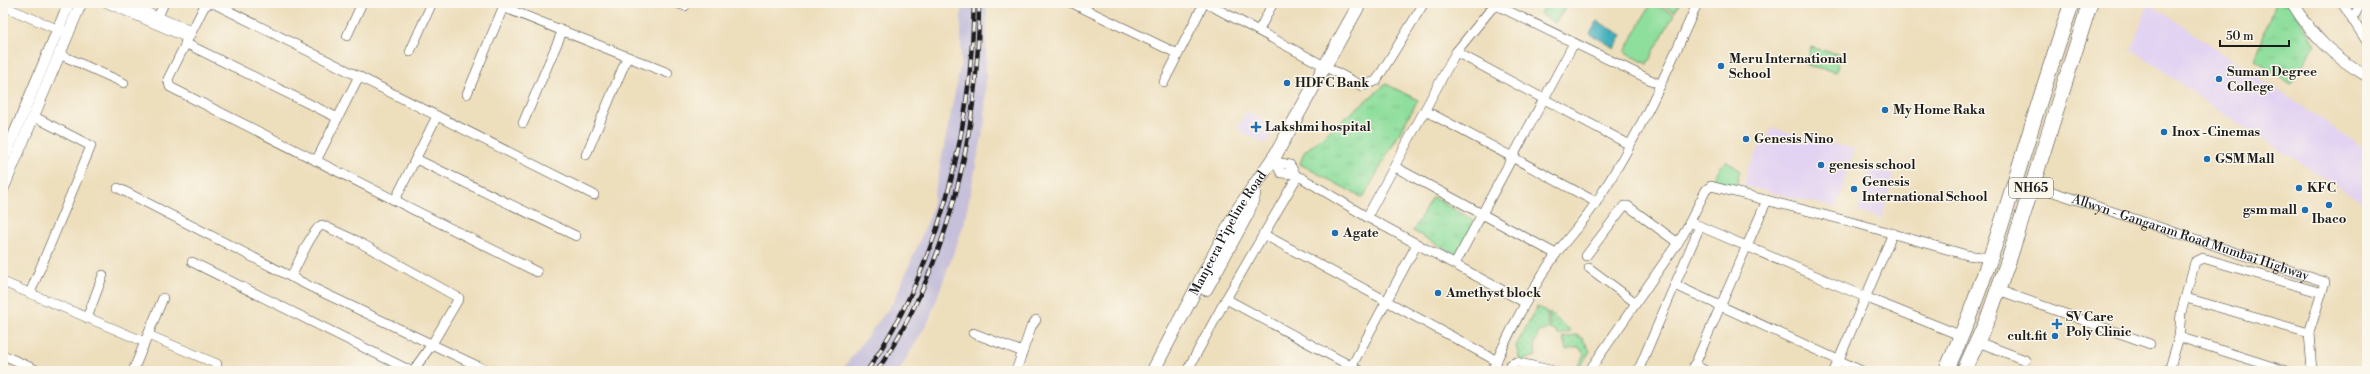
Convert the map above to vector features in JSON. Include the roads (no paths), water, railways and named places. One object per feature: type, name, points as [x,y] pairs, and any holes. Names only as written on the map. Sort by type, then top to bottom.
[{"type":"highway","name":"NH65","points":[[1946,371],[1962,336],[1989,258],[2072,3]]},
{"type":"highway","name":"NH65","points":[[1964,371],[1978,342],[1998,290],[2090,3]]},
{"type":"main road","points":[[1260,180],[1274,162],[1360,3]]},
{"type":"main road","name":"Manjeera Pipeline Road","points":[[1153,371],[1237,210],[1260,180]]},
{"type":"main road","name":"Manjeera Pipeline Road","points":[[1161,371],[1247,214],[1260,180]]},
{"type":"street","points":[[3,189],[60,54],[69,3]]},
{"type":"street","points":[[4,158],[64,32],[81,3]]},
{"type":"street","points":[[107,3],[188,37]]},
{"type":"street","points":[[125,3],[158,17],[188,37],[338,118]]},
{"type":"street","points":[[158,17],[164,3]]},
{"type":"street","points":[[347,36],[362,3]]},
{"type":"street","points":[[410,52],[432,3]]},
{"type":"street","points":[[1072,3],[1091,8],[1178,54]]},
{"type":"street","points":[[1164,82],[1205,3],[1259,30],[1362,86],[1376,81],[1424,3]]},
{"type":"street","points":[[1259,30],[1273,3]]},
{"type":"street","points":[[2292,3],[2315,38],[2344,63],[2367,76]]},
{"type":"street","points":[[2342,3],[2367,42]]},
{"type":"street","points":[[2352,20],[2362,3]]},
{"type":"street","points":[[537,272],[170,87],[168,79],[188,37],[206,5],[215,4],[594,195]]},
{"type":"street","points":[[1492,371],[1524,302],[1556,254],[1596,202],[1630,145],[1661,85],[1697,4]]},
{"type":"street","points":[[467,94],[504,5],[562,32],[668,73]]},
{"type":"street","points":[[3,6],[64,32]]},
{"type":"street","points":[[1367,217],[1426,111],[1456,52],[1492,8],[1502,6],[1661,85]]},
{"type":"street","points":[[523,123],[562,32]]},
{"type":"street","points":[[1455,264],[1574,43]]},
{"type":"street","points":[[1456,52],[1630,145]]},
{"type":"street","points":[[60,54],[124,83]]},
{"type":"street","points":[[586,155],[627,58]]},
{"type":"street","points":[[316,161],[359,76]]},
{"type":"street","points":[[1426,111],[1596,202]]},
{"type":"street","points":[[30,293],[90,146],[33,116]]},
{"type":"street","points":[[395,200],[437,116]]},
{"type":"street","points":[[416,159],[576,236]]},
{"type":"street","points":[[1274,162],[1283,162],[1290,165],[1295,175],[1367,217],[1524,302]]},
{"type":"street","points":[[1395,167],[1556,254]]},
{"type":"street","points":[[1191,370],[1226,299],[1295,175]]},
{"type":"street","name":"Allwyn - Gangaram Road Mumbai Highway","points":[[2032,185],[2325,282],[2322,292]]},
{"type":"street","points":[[1588,371],[1678,243],[1706,190],[1711,186],[1893,233],[1967,255],[1989,258]]},
{"type":"street","points":[[118,188],[291,277],[488,371]]},
{"type":"street","points":[[1706,371],[1693,368],[1768,200]]},
{"type":"street","points":[[1586,256],[1624,206],[1628,206],[1678,243]]},
{"type":"street","points":[[1690,222],[1865,297],[1962,336]]},
{"type":"street","points":[[192,262],[412,371],[432,344],[459,298],[326,226],[319,226],[291,277]]},
{"type":"street","points":[[1638,371],[1700,226]]},
{"type":"street","points":[[1834,371],[1893,233]]},
{"type":"street","points":[[1263,234],[1497,360]]},
{"type":"street","points":[[1226,299],[1353,369],[1386,301],[1417,244]]},
{"type":"street","points":[[2169,371],[2179,338],[2181,313],[2194,262],[2203,258],[2322,292],[2309,333],[2312,371]]},
{"type":"street","points":[[1589,268],[1636,303]]},
{"type":"street","points":[[87,318],[103,275]]},
{"type":"street","points":[[3,282],[87,318],[217,364]]},
{"type":"street","points":[[1674,285],[1862,371]]},
{"type":"street","points":[[1998,290],[2150,344]]},
{"type":"street","points":[[133,371],[163,298]]},
{"type":"street","points":[[2186,298],[2309,333]]},
{"type":"street","points":[[1016,371],[1036,320]]},
{"type":"street","points":[[973,333],[1023,352]]},
{"type":"street","points":[[2179,338],[2286,371]]},
{"type":"street","points":[[1978,342],[2026,360]]},
{"type":"street","points":[[3,355],[39,371]]},
{"type":"street","points":[[1509,371],[1510,365],[1516,362],[1554,371]]},
{"type":"water","points":[[1597,21],[1622,35],[1615,48],[1590,34]]},
{"type":"railway","points":[[867,371],[893,329],[915,286],[933,241],[947,195],[958,148],[966,100],[972,52],[974,3]]},
{"type":"railway","points":[[877,371],[902,329],[924,286],[941,241],[955,195],[966,148],[973,100],[978,51],[979,3]]},
{"type":"place","name":"Meru International School","points":[[1721,66]]},
{"type":"place","name":"Suman Degree College","points":[[2219,79]]},
{"type":"place","name":"HDFC Bank","points":[[1287,83]]},
{"type":"place","name":"My Home Raka","points":[[1885,110]]},
{"type":"place","name":"Lakshmi hospital","points":[[1256,127]]},
{"type":"place","name":"Inox -Cinemas","points":[[2164,132]]},
{"type":"place","name":"Genesis Nino","points":[[1746,139]]},
{"type":"place","name":"GSM Mall","points":[[2207,159]]},
{"type":"place","name":"genesis school","points":[[1821,165]]},
{"type":"place","name":"KFC","points":[[2299,188]]},
{"type":"place","name":"Genesis International School","points":[[1854,189]]},
{"type":"place","name":"Ibaco","points":[[2329,205]]},
{"type":"place","name":"gsm mall","points":[[2305,210]]},
{"type":"place","name":"Agate","points":[[1335,233]]},
{"type":"place","name":"Amethyst block","points":[[1438,293]]},
{"type":"place","name":"SV Care Poly Clinic","points":[[2057,324]]},
{"type":"place","name":"cult.fit","points":[[2055,336]]}]
